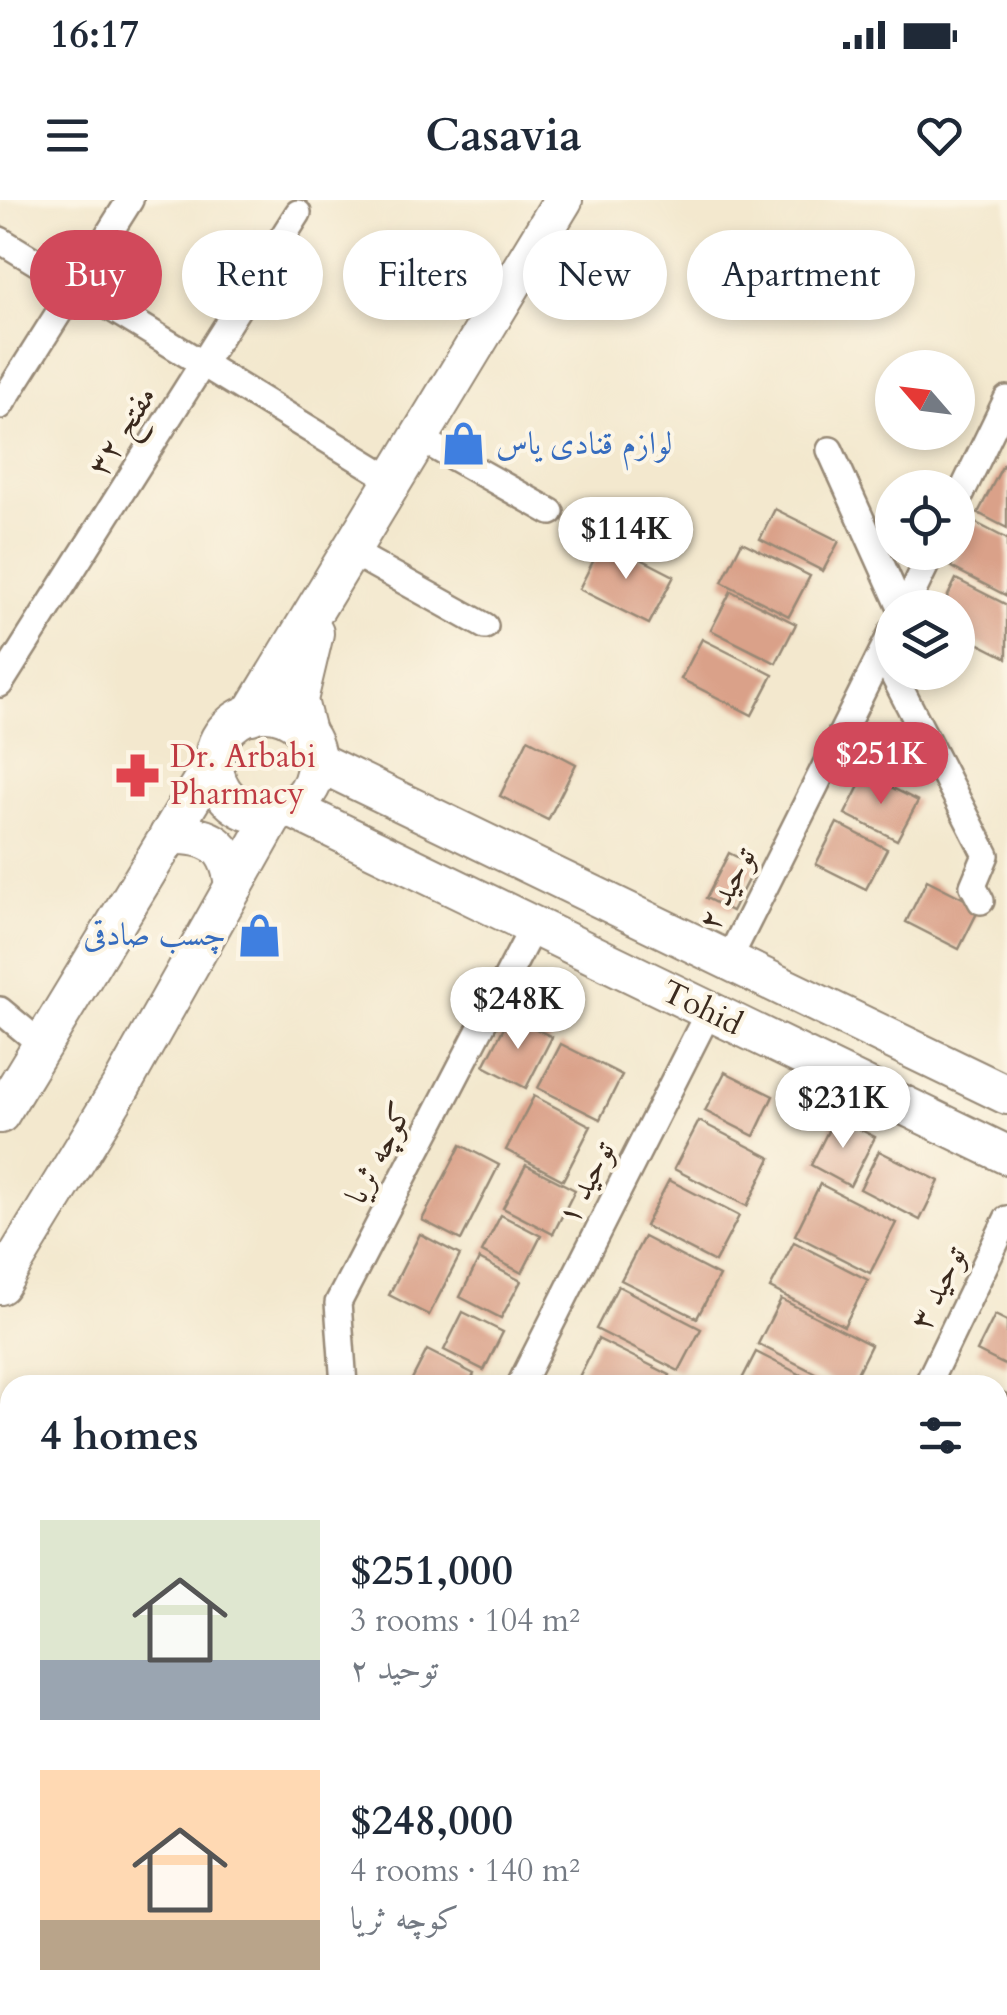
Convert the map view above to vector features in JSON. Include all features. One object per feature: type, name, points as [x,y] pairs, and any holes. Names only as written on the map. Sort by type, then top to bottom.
[{"type":"street","points":[[111,230],[130,200]]},
{"type":"street","points":[[0,1114],[214,760],[226,731],[251,714],[563,200]]},
{"type":"street","name":"مفتح ۳۲","points":[[0,684],[298,212]]},
{"type":"street","points":[[0,240],[30,258]]},
{"type":"street","points":[[0,406],[54,320]]},
{"type":"street","points":[[132,320],[393,480]]},
{"type":"street","points":[[973,470],[1007,399]]},
{"type":"street","points":[[419,438],[550,512]]},
{"type":"street","points":[[830,450],[900,590]]},
{"type":"street","points":[[350,551],[484,626]]},
{"type":"street","points":[[0,1286],[122,1085],[234,886],[283,810],[310,788],[311,747],[298,700],[306,654],[350,551]]},
{"type":"street","name":"توحید ۲","points":[[728,960],[875,666]]},
{"type":"street","points":[[909,690],[986,856],[973,886],[981,902]]},
{"type":"street","points":[[251,714],[281,715],[311,747]]},
{"type":"street","name":"Tohid","points":[[311,747],[728,960],[1007,1096]]},
{"type":"street","points":[[214,760],[222,790],[232,802],[245,810],[283,810]]},
{"type":"street","name":"Tohid","points":[[283,810],[1007,1155]]},
{"type":"street","points":[[170,834],[197,834],[216,844],[231,860],[234,886]]},
{"type":"street","name":"کوچه ثریا","points":[[343,1375],[338,1303],[533,926]]},
{"type":"street","points":[[0,1010],[42,1045]]},
{"type":"street","name":"توحید ۱","points":[[525,1375],[709,1011]]},
{"type":"street","name":"توحید ۳","points":[[932,1375],[1007,1219]]},
{"type":"building","points":[[1003,465],[1007,467],[1007,528],[978,513]]},
{"type":"building","points":[[775,509],[839,541],[823,571],[760,539]]},
{"type":"building","points":[[975,523],[1007,539],[1007,596],[957,570],[975,570]]},
{"type":"building","points":[[604,540],[674,576],[649,624],[579,589]]},
{"type":"building","points":[[742,542],[810,576],[789,616],[722,582]]},
{"type":"building","points":[[956,579],[1007,605],[1007,658],[975,642],[975,590],[951,590]]},
{"type":"building","points":[[731,591],[796,624],[776,663],[711,630]]},
{"type":"building","points":[[702,639],[773,675],[752,715],[681,679]]},
{"type":"building","points":[[528,739],[576,764],[548,820],[500,796]]},
{"type":"building","points":[[865,774],[918,801],[897,840],[845,814]]},
{"type":"building","points":[[837,823],[887,849],[866,889],[816,864]]},
{"type":"building","points":[[729,853],[755,866],[732,911],[706,898]]},
{"type":"building","points":[[927,880],[980,907],[959,949],[906,922]]},
{"type":"building","points":[[510,1016],[552,1037],[526,1088],[484,1066]]},
{"type":"building","points":[[561,1044],[622,1075],[600,1119],[538,1088]]},
{"type":"building","points":[[725,1072],[773,1096],[754,1136],[705,1111]]},
{"type":"building","points":[[534,1096],[591,1126],[563,1180],[506,1150]]},
{"type":"building","points":[[835,1117],[875,1137],[850,1186],[811,1165]]},
{"type":"building","points":[[699,1121],[771,1158],[747,1206],[674,1169]]},
{"type":"building","points":[[461,1145],[499,1165],[461,1240],[422,1220]]},
{"type":"building","points":[[879,1151],[939,1181],[920,1220],[860,1189]]},
{"type":"building","points":[[526,1165],[575,1190],[553,1234],[503,1208]]},
{"type":"building","points":[[669,1180],[739,1216],[715,1262],[645,1226]]},
{"type":"building","points":[[820,1184],[896,1223],[870,1273],[795,1235]]},
{"type":"building","points":[[501,1215],[541,1236],[522,1273],[482,1252]]},
{"type":"building","points":[[420,1234],[460,1255],[429,1315],[389,1295]]},
{"type":"building","points":[[644,1237],[719,1276],[697,1318],[621,1280]]},
{"type":"building","points":[[794,1242],[868,1280],[844,1326],[770,1288]]},
{"type":"building","points":[[479,1259],[521,1281],[501,1318],[460,1297]]},
{"type":"building","points":[[618,1286],[701,1329],[679,1371],[596,1329]]},
{"type":"building","points":[[781,1299],[871,1345],[856,1375],[819,1375],[758,1344]]},
{"type":"building","points":[[463,1312],[503,1332],[484,1370],[444,1350]]},
{"type":"building","points":[[995,1315],[1007,1321],[1007,1366],[977,1351]]},
{"type":"building","points":[[598,1339],[670,1375],[580,1375]]},
{"type":"building","points":[[427,1350],[474,1374],[474,1375],[414,1375]]},
{"type":"building","points":[[756,1352],[801,1375],[744,1375]]},
{"type":"place","name":"لوازم قنادی یاس","points":[[463,444]]},
{"type":"place","name":"Dr. Arbabi Pharmacy","points":[[137,775]]},
{"type":"place","name":"چسب صادقی","points":[[259,935]]}]
